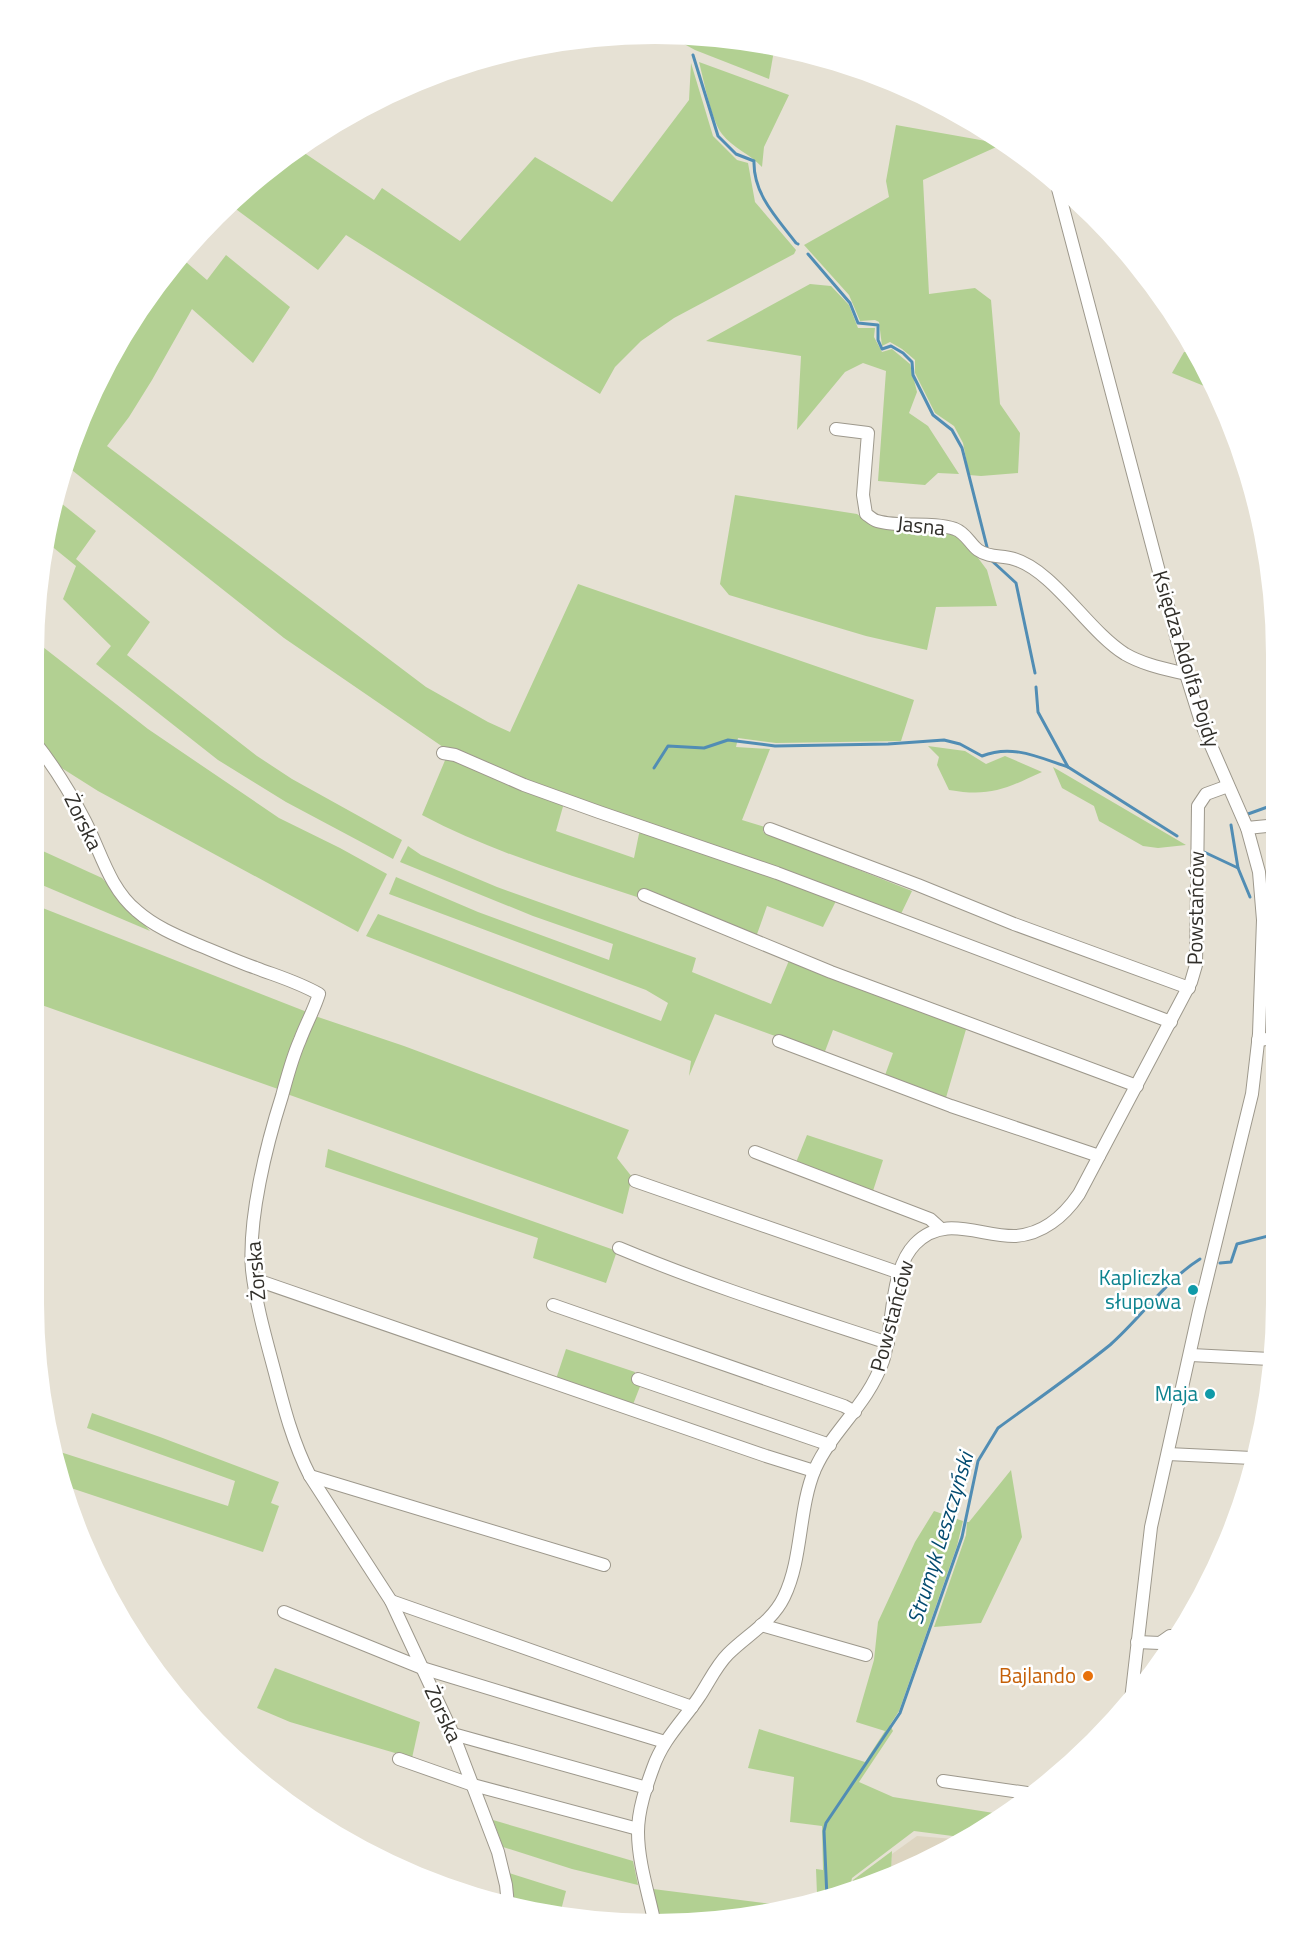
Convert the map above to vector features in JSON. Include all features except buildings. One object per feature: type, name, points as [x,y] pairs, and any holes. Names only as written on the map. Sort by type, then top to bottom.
[{"type":"street","name":"Księdza Adolfa Pojdy","points":[[1061,198],[1186,674],[1202,725],[1247,828],[1261,884],[1263,920],[1258,1040],[1252,1094],[1149,1540],[1133,1682]]},
{"type":"street","name":"Jasna","points":[[836,429],[867,433],[862,495],[866,514],[876,521],[936,525],[956,529],[966,536],[978,550],[994,557],[1014,559],[1038,572],[1096,630],[1125,654],[1149,664],[1186,674]]},
{"type":"street","points":[[443,753],[455,755],[515,782],[777,873],[1171,1022]]},
{"type":"street","name":"Żorska","points":[[44,754],[55,768],[87,824],[105,869],[135,910],[152,923],[176,936],[299,983],[319,994],[315,1009],[300,1040],[273,1126],[253,1221],[254,1279],[261,1319],[287,1421],[301,1459],[391,1601],[453,1734],[498,1852],[508,1896]]},
{"type":"street","name":"Powstańców","points":[[653,1914],[641,1858],[638,1829],[647,1788],[665,1742],[692,1707],[721,1662],[779,1605],[788,1587],[814,1471],[875,1382],[888,1343],[900,1273],[905,1258],[915,1244],[940,1228],[953,1227],[1012,1236],[1030,1233],[1060,1217],[1072,1204],[1194,976],[1198,806],[1206,794],[1228,786]]},
{"type":"street","points":[[1247,828],[1266,826]]},
{"type":"street","points":[[770,829],[1014,924],[1189,988]]},
{"type":"street","points":[[644,895],[831,972],[1137,1086]]},
{"type":"street","points":[[1258,1040],[1266,1039]]},
{"type":"street","points":[[779,1041],[951,1106],[1099,1156]]},
{"type":"street","points":[[755,1152],[930,1219],[940,1228]]},
{"type":"street","points":[[635,1181],[900,1273]]},
{"type":"street","points":[[619,1248],[764,1303],[888,1343]]},
{"type":"street","points":[[254,1279],[814,1471]]},
{"type":"street","points":[[553,1305],[844,1406],[855,1412]]},
{"type":"street","points":[[1191,1355],[1262,1359]]},
{"type":"street","points":[[638,1378],[830,1445]]},
{"type":"street","points":[[1168,1454],[1246,1458]]},
{"type":"street","points":[[310,1476],[604,1566]]},
{"type":"street","points":[[391,1601],[692,1707]]},
{"type":"street","points":[[284,1612],[422,1668],[665,1742]]},
{"type":"street","points":[[761,1625],[866,1655]]},
{"type":"street","points":[[1137,1642],[1160,1643],[1164,1640]]},
{"type":"street","points":[[453,1734],[647,1788]]},
{"type":"street","points":[[399,1760],[473,1785],[638,1829]]},
{"type":"street","points":[[943,1781],[1019,1792]]},
{"type":"shaded area","points":[[917,1836],[947,1838],[891,1865],[892,1854]]},
{"type":"green space","points":[[686,45],[773,55],[769,79]]},
{"type":"green space","points":[[699,62],[789,95],[764,147],[762,167],[722,134],[711,110]]},
{"type":"green space","points":[[691,63],[713,136],[737,160],[748,163],[755,202],[796,250],[794,254],[674,318],[641,341],[615,367],[600,394],[346,235],[318,270],[236,209],[305,153],[374,200],[382,188],[460,241],[535,157],[612,202],[689,100]]},
{"type":"green space","points":[[896,125],[986,141],[996,147],[923,180],[929,294],[975,288],[991,300],[1000,404],[1020,433],[1018,473],[969,475],[963,443],[954,426],[935,413],[915,373],[915,360],[890,342],[882,346],[879,322],[860,321],[849,295],[804,245],[889,197],[886,181]]},
{"type":"green space","points":[[226,255],[290,307],[253,363],[192,309],[152,380],[129,417],[107,446],[426,687],[510,732],[578,584],[914,700],[901,741],[776,743],[738,738],[736,747],[770,749],[742,820],[765,827],[763,832],[912,891],[900,916],[564,796],[443,747],[284,638],[72,470],[90,421],[107,384],[146,315],[187,262],[207,280]]},
{"type":"green space","points":[[810,284],[831,286],[849,305],[858,328],[875,328],[874,337],[882,352],[892,349],[910,364],[917,392],[909,413],[928,426],[959,474],[938,473],[925,485],[878,481],[886,371],[863,363],[845,372],[797,430],[801,356],[706,341]]},
{"type":"green space","points":[[1186,352],[1203,385],[1172,373]]},
{"type":"green space","points":[[735,495],[857,514],[872,524],[953,531],[964,539],[987,570],[997,606],[936,607],[927,650],[866,636],[729,595],[720,584]]},
{"type":"green space","points":[[62,504],[96,531],[76,559],[150,622],[127,655],[257,756],[292,779],[402,840],[393,859],[286,802],[218,760],[96,664],[111,646],[63,599],[76,566],[53,547]]},
{"type":"green space","points":[[44,648],[148,729],[279,818],[387,874],[358,932],[98,791],[60,767],[44,745]]},
{"type":"green space","points":[[928,746],[965,751],[986,764],[1005,756],[1042,772],[1018,783],[987,792],[949,790],[937,765],[939,757]]},
{"type":"green space","points":[[446,758],[452,758],[564,803],[556,831],[634,858],[640,829],[837,899],[823,927],[767,906],[756,937],[644,890],[637,897],[527,860],[474,840],[422,815]]},
{"type":"green space","points":[[1053,767],[1186,845],[1158,848],[1143,846],[1099,821],[1094,806],[1062,788]]},
{"type":"green space","points":[[408,846],[421,855],[497,887],[696,958],[692,972],[771,1004],[790,958],[967,1026],[945,1101],[884,1078],[893,1053],[833,1030],[824,1054],[715,1014],[689,1076],[691,1061],[366,936],[378,914],[661,1021],[668,1003],[646,990],[389,894],[396,877],[478,912],[609,960],[613,944],[533,916],[400,862]]},
{"type":"green space","points":[[44,852],[102,878],[150,931],[44,886]]},
{"type":"green space","points":[[44,909],[307,1012],[278,1089],[44,1006]]},
{"type":"green space","points":[[315,1016],[404,1046],[629,1130],[617,1158],[632,1177],[623,1214],[287,1094],[298,1057]]},
{"type":"green space","points":[[807,1135],[883,1160],[872,1194],[795,1165]]},
{"type":"green space","points":[[328,1149],[617,1251],[606,1283],[533,1258],[538,1238],[325,1167]]},
{"type":"green space","points":[[566,1349],[635,1372],[632,1381],[641,1384],[632,1407],[555,1382]]},
{"type":"green space","points":[[92,1413],[279,1482],[271,1503],[279,1506],[263,1552],[73,1489],[62,1453],[228,1506],[235,1481],[87,1428]]},
{"type":"green space","points":[[1011,1470],[1022,1537],[981,1623],[934,1627],[966,1535],[967,1522]]},
{"type":"green space","points":[[934,1511],[963,1521],[957,1546],[899,1711],[890,1725],[893,1731],[859,1782],[893,1797],[991,1813],[952,1836],[914,1831],[852,1878],[851,1881],[817,1892],[816,1869],[823,1870],[822,1826],[790,1822],[794,1777],[748,1768],[759,1729],[865,1762],[885,1731],[856,1722],[874,1660],[878,1622],[915,1542]]},
{"type":"green space","points":[[275,1668],[420,1722],[412,1758],[290,1722],[257,1708]]},
{"type":"green space","points":[[493,1820],[633,1861],[638,1885],[572,1869],[503,1847]]},
{"type":"green space","points":[[892,1851],[891,1865],[853,1880]]},
{"type":"green space","points":[[509,1873],[566,1891],[562,1906],[513,1897]]},
{"type":"green space","points":[[653,1889],[766,1903],[694,1912],[657,1914]]},
{"type":"waterway","points":[[693,55],[718,136],[736,154],[754,161],[757,184],[762,195],[774,215],[798,244]]},
{"type":"waterway","points":[[808,254],[850,303],[858,323],[878,325],[878,340],[882,349],[891,346],[912,362],[913,375],[933,415],[952,430],[962,448],[987,547]]},
{"type":"waterway","points":[[991,560],[1016,583],[1035,673]]},
{"type":"waterway","points":[[1036,687],[1038,712],[1068,767],[1177,836]]},
{"type":"waterway","points":[[654,768],[668,746],[704,748],[728,740],[775,746],[888,744],[944,740],[960,744],[982,756],[1004,751],[1025,753],[1068,767]]},
{"type":"waterway","points":[[1248,814],[1266,808]]},
{"type":"waterway","points":[[1231,825],[1238,868]]},
{"type":"waterway","points":[[1204,852],[1238,868],[1250,897]]},
{"type":"waterway","points":[[1220,1263],[1231,1262],[1237,1244],[1266,1237]]},
{"type":"waterway","name":"Strumyk Leszczyński","points":[[827,1889],[824,1831],[826,1823],[900,1713],[962,1537],[978,1461],[998,1428],[1110,1345],[1164,1289],[1200,1259]]},
{"type":"place","name":"Kapliczka słupowa","points":[[1193,1290]]},
{"type":"place","name":"Maja","points":[[1210,1394]]},
{"type":"place","name":"Bajlando","points":[[1088,1676]]}]
